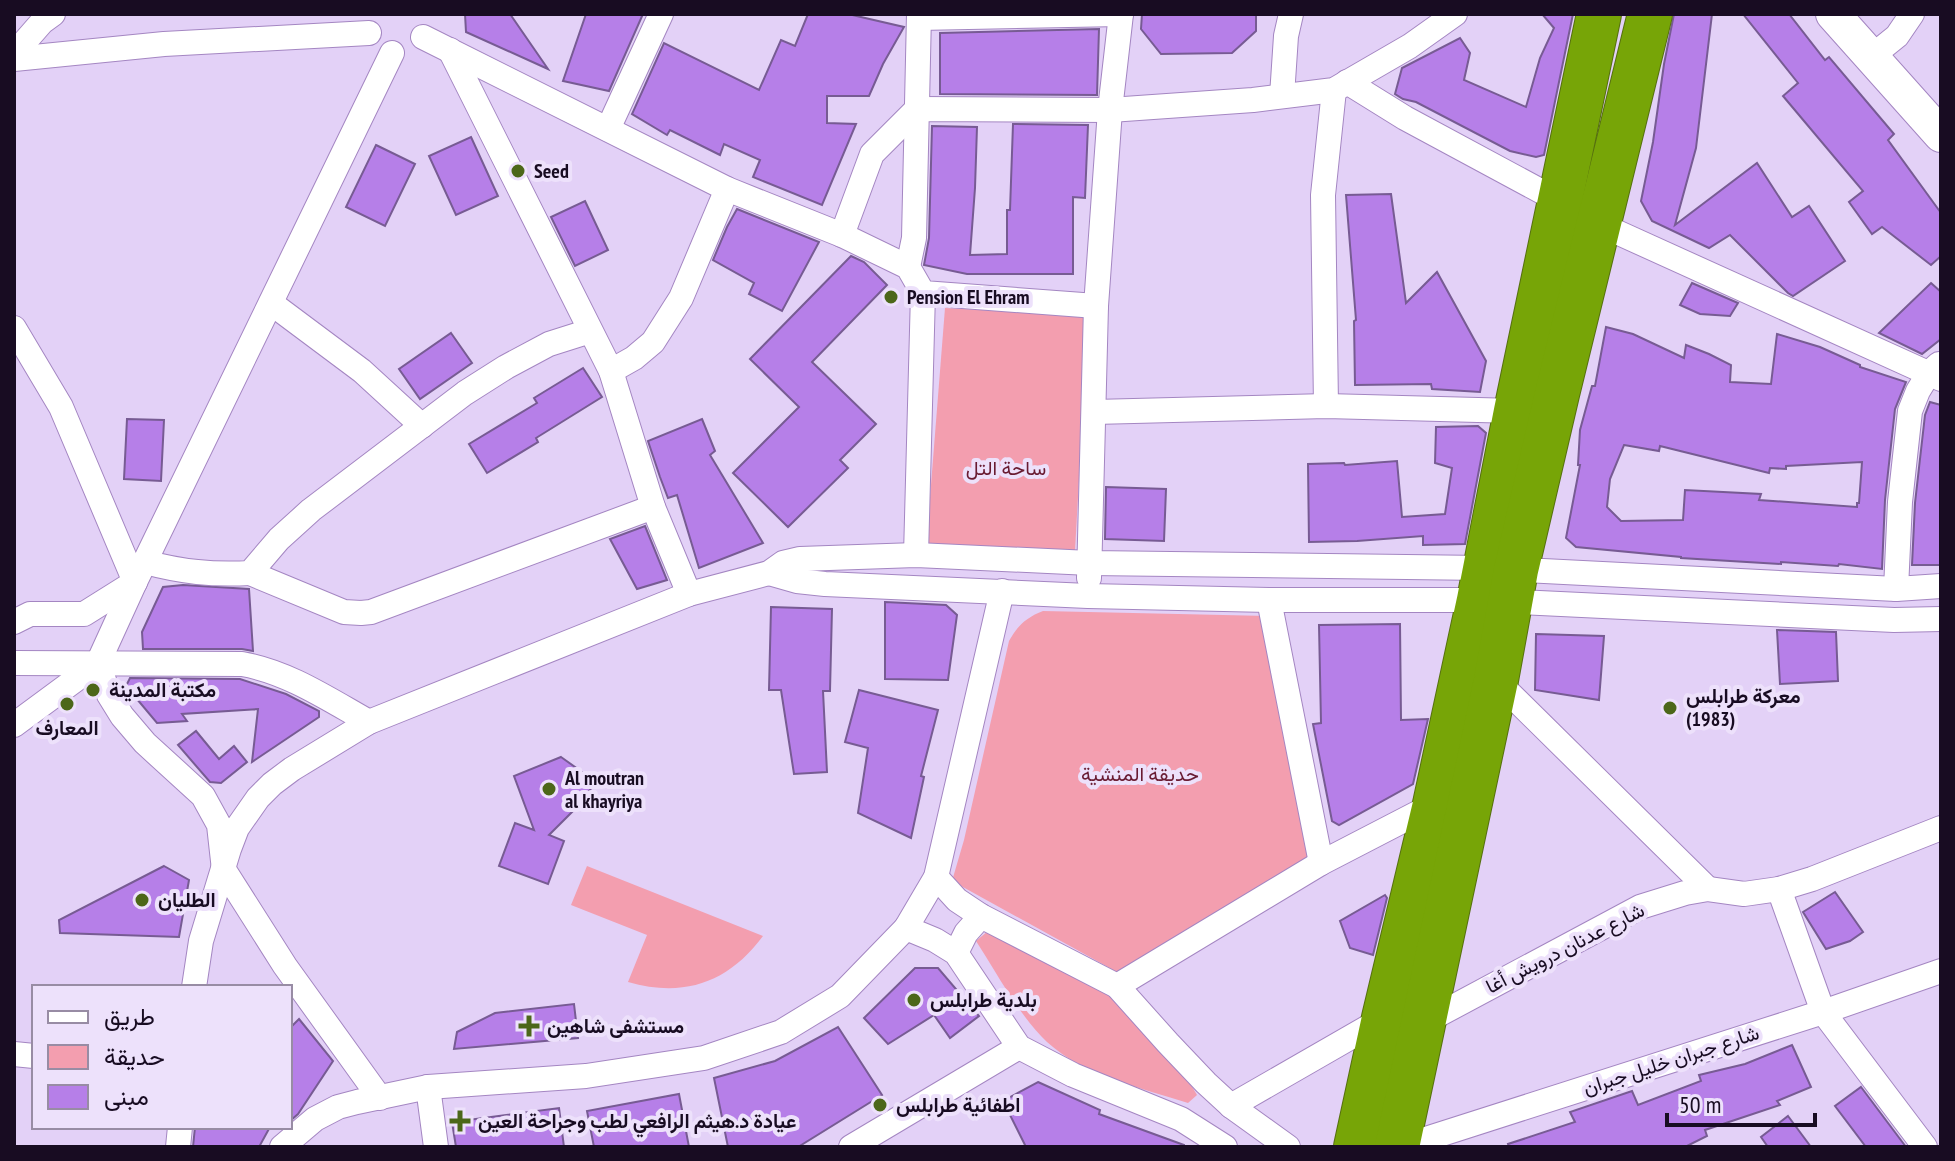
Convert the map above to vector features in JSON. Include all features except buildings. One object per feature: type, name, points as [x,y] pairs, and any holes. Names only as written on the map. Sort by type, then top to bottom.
[{"type":"highway","points":[[1356,1147],[1403,1020],[1496,680],[1497,585],[1516,411],[1599,14]]},
{"type":"highway","points":[[1399,1147],[1403,1020],[1435,804],[1497,585],[1557,394],[1650,14]]},
{"type":"street","points":[[14,56],[42,22],[53,14]]},
{"type":"street","points":[[608,129],[661,14]]},
{"type":"street","points":[[908,267],[914,238],[919,16],[1121,14],[1110,110],[1096,306],[1088,596]]},
{"type":"street","points":[[1282,96],[1286,36],[1291,14]]},
{"type":"street","points":[[842,235],[872,154],[917,109],[1110,110],[1253,100],[1341,86],[1410,46],[1455,14]]},
{"type":"street","points":[[1833,14],[1941,135]]},
{"type":"street","points":[[1871,57],[1897,36],[1912,14]]},
{"type":"street","points":[[14,56],[370,24],[378,46],[392,53],[400,53],[419,43],[423,26],[450,50],[727,189],[842,235],[908,267],[923,293],[916,555]]},
{"type":"street","points":[[450,50],[611,371],[653,507],[689,594]]},
{"type":"street","points":[[14,725],[98,663],[392,53]]},
{"type":"street","points":[[1341,86],[1561,202]]},
{"type":"street","points":[[1326,406],[1323,195],[1341,86]]},
{"type":"street","points":[[611,371],[653,342],[681,298],[727,189]]},
{"type":"street","points":[[1599,224],[1937,372],[1918,391],[1910,411],[1900,502],[1896,589]]},
{"type":"street","points":[[923,293],[1096,306]]},
{"type":"street","points":[[271,303],[362,371],[422,426]]},
{"type":"street","points":[[14,328],[61,407],[140,572]]},
{"type":"street","points":[[250,573],[279,539],[311,510],[465,393],[549,344],[590,331]]},
{"type":"street","points":[[1094,412],[1326,406],[1516,411]]},
{"type":"street","points":[[14,622],[30,614],[84,614],[140,572],[250,573],[344,612],[371,612],[653,507]]},
{"type":"street","points":[[194,985],[201,941],[237,828],[258,798],[292,769],[369,722],[689,594],[769,573],[783,563],[800,559],[916,555],[1090,563],[1497,585],[1894,620],[1941,619]]},
{"type":"street","points":[[769,573],[797,581],[825,584],[1088,596],[1269,600],[1497,585],[1896,589],[1941,586]]},
{"type":"street","points":[[282,1147],[315,1119],[338,1107],[428,1087],[586,1076],[704,1058],[781,1032],[840,996],[906,928],[936,877],[1002,591]]},
{"type":"street","points":[[1269,600],[1321,863]]},
{"type":"street","points":[[14,663],[242,664],[281,674],[369,722]]},
{"type":"street","points":[[98,663],[109,695],[122,716],[145,743],[203,796],[219,825],[224,870],[285,966],[380,1098]]},
{"type":"street","points":[[1496,680],[1708,889]]},
{"type":"street","points":[[1117,986],[1321,863],[1435,804]]},
{"type":"street","name":"شارع عدنان درويش أغا","points":[[1231,1106],[1403,1020],[1662,899],[1708,889],[1744,894],[1779,889],[1941,828]]},
{"type":"street","points":[[936,877],[957,900],[981,916],[1117,986],[1206,1083],[1231,1106],[1288,1147]]},
{"type":"street","points":[[1779,889],[1823,1012],[1925,1147]]},
{"type":"street","points":[[956,953],[966,933],[981,916]]},
{"type":"street","points":[[906,928],[956,953],[1019,1047],[1073,1075],[1181,1119],[1225,1147]]},
{"type":"street","name":"شارع جبران خليل جبران","points":[[1399,1147],[1823,1012],[1941,971]]},
{"type":"street","points":[[851,1147],[1019,1047]]},
{"type":"street","points":[[1181,1119],[1197,1103],[1206,1083]]},
{"type":"street","points":[[428,1087],[436,1147]]},
{"type":"green space","name":"ساحة التل","points":[[945,308],[1088,316],[1075,551],[926,548]]},
{"type":"green space","name":"حديقة المنشية","points":[[1043,611],[1268,616],[1316,856],[1117,972],[952,881],[1009,641],[1023,623]]},
{"type":"green space","points":[[587,866],[763,936],[735,965],[703,983],[668,988],[628,982],[647,935],[571,905]]},
{"type":"green space","points":[[988,931],[1095,985],[1116,1000],[1184,1073],[1197,1095],[1188,1103],[1114,1080],[1062,1054],[1028,1020],[976,941]]},
{"type":"place","name":"Seed","points":[[518,171]]},
{"type":"place","name":"Pension El Ehram","points":[[891,297]]},
{"type":"place","name":"مكتبة المدينة","points":[[93,690]]},
{"type":"place","name":"المعارف","points":[[67,704]]},
{"type":"place","name":"معركة طرابلس (1983)","points":[[1670,708]]},
{"type":"place","name":"Al moutran al khayriya","points":[[549,789]]},
{"type":"place","name":"الطليان","points":[[142,900]]},
{"type":"place","name":"بلدية طرابلس","points":[[914,1000]]},
{"type":"place","name":"مستشفى شاهين","points":[[529,1026]]},
{"type":"place","name":"اطفائية طرابلس","points":[[880,1105]]},
{"type":"place","name":"عيادة د.هيثم الرافعي لطب وجراحة العين","points":[[460,1121]]}]
